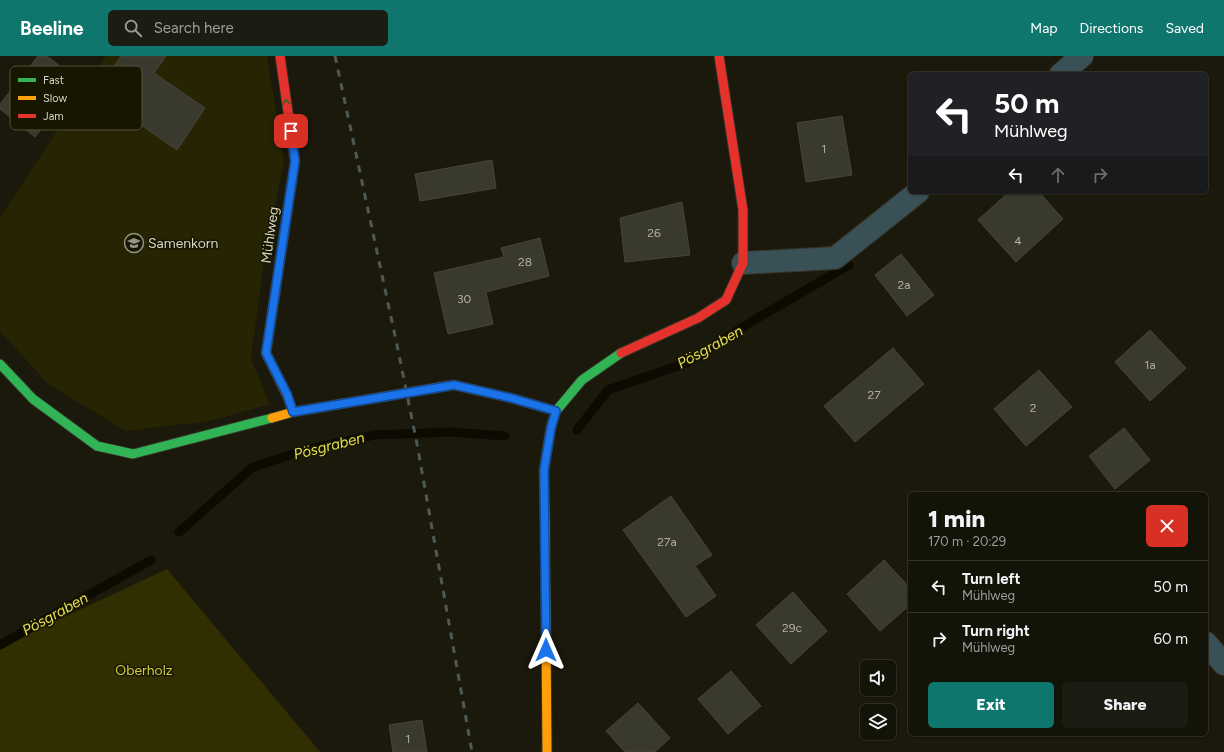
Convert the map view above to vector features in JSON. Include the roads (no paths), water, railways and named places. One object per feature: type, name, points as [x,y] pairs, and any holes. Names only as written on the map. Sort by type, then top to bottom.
[{"type":"street","name":"Mühlweg","points":[[280,56],[295,161],[266,353],[287,394],[293,412]]},
{"type":"street","points":[[546,752],[544,470],[551,428],[556,411],[582,380],[623,352],[698,318],[726,300],[743,263],[743,210],[719,56]]},
{"type":"street","points":[[1063,72],[1082,56]]},
{"type":"street","points":[[743,263],[834,258],[915,194]]},
{"type":"street","points":[[0,364],[33,400],[97,446],[133,454],[293,412],[454,385],[511,398],[556,411]]},
{"type":"street","points":[[1208,645],[1224,664]]},
{"type":"waterway","name":"Pösgraben","points":[[577,430],[608,390],[686,363],[756,319],[849,265]]},
{"type":"waterway","name":"Pösgraben","points":[[179,532],[253,467],[305,450],[374,435],[451,432],[505,436]]},
{"type":"waterway","name":"Pösgraben","points":[[0,645],[151,560]]},
{"type":"railway","points":[[335,56],[417,444],[472,752]]},
{"type":"place","name":"Samenkorn","points":[[134,243]]},
{"type":"park label","name":"Oberholz","points":[[144,670]]}]
